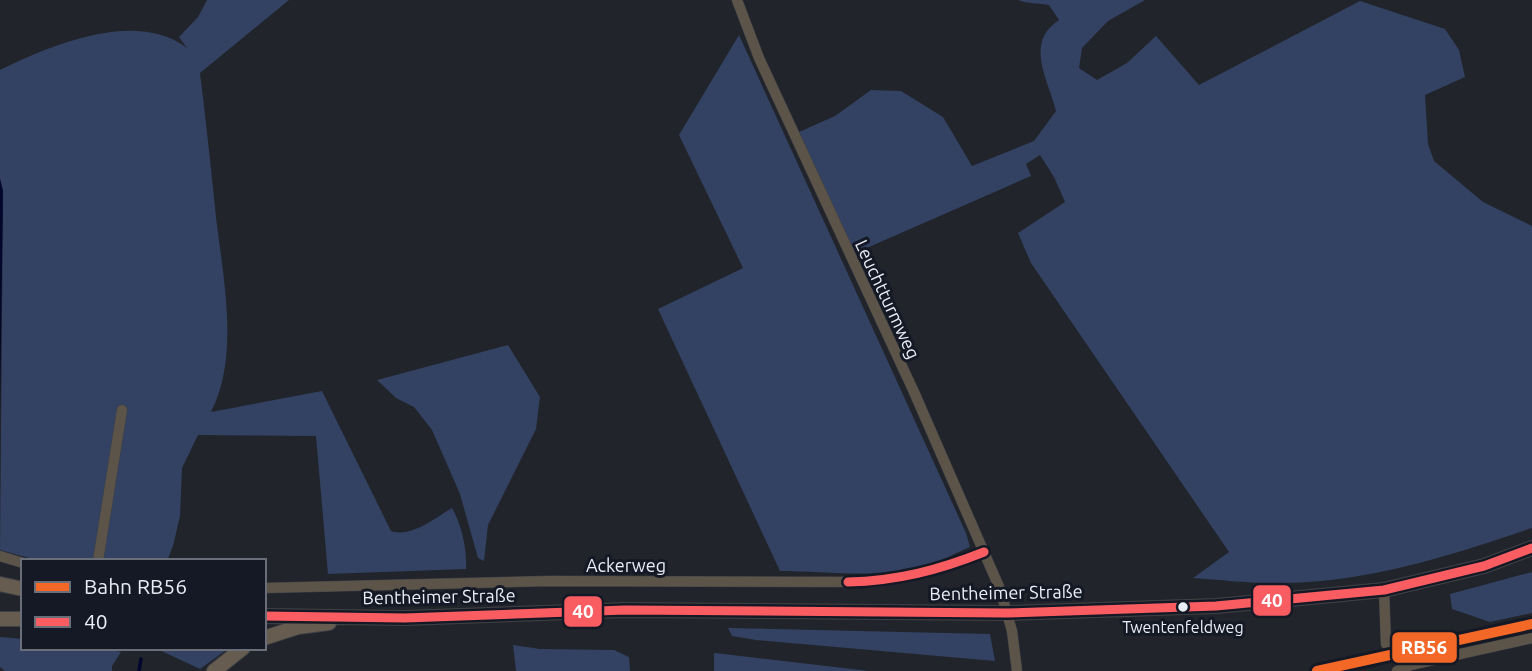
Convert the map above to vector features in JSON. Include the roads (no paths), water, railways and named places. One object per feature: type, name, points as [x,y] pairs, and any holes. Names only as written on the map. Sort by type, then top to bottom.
[{"type":"main road","name":"Bentheimer Straße","points":[[266,615],[382,617],[625,610],[1007,613],[1216,606],[1384,590],[1485,566],[1532,548]]},
{"type":"main road","points":[[0,584],[21,589]]},
{"type":"main road","points":[[266,637],[298,627],[382,617]]},
{"type":"main road","points":[[0,619],[21,619]]},
{"type":"main road","points":[[214,671],[240,650]]},
{"type":"street","name":"Leuchtturmweg","points":[[737,0],[759,58],[914,392],[1000,589],[1007,613]]},
{"type":"street","points":[[98,559],[122,410]]},
{"type":"street","name":"Ackerweg","points":[[266,588],[551,581],[873,582],[931,573],[984,552]]},
{"type":"street","points":[[0,556],[21,562]]},
{"type":"street","points":[[1384,590],[1386,644]]},
{"type":"street","points":[[1007,613],[1013,631],[1017,671]]},
{"type":"street","points":[[1397,671],[1411,665],[1532,639]]},
{"type":"waterway","points":[[139,671],[141,659]]},
{"type":"rail line","name":"RB56","points":[[1317,671],[1532,624]]},
{"type":"place","name":"Twentenfeldweg","points":[[1183,607]]}]
